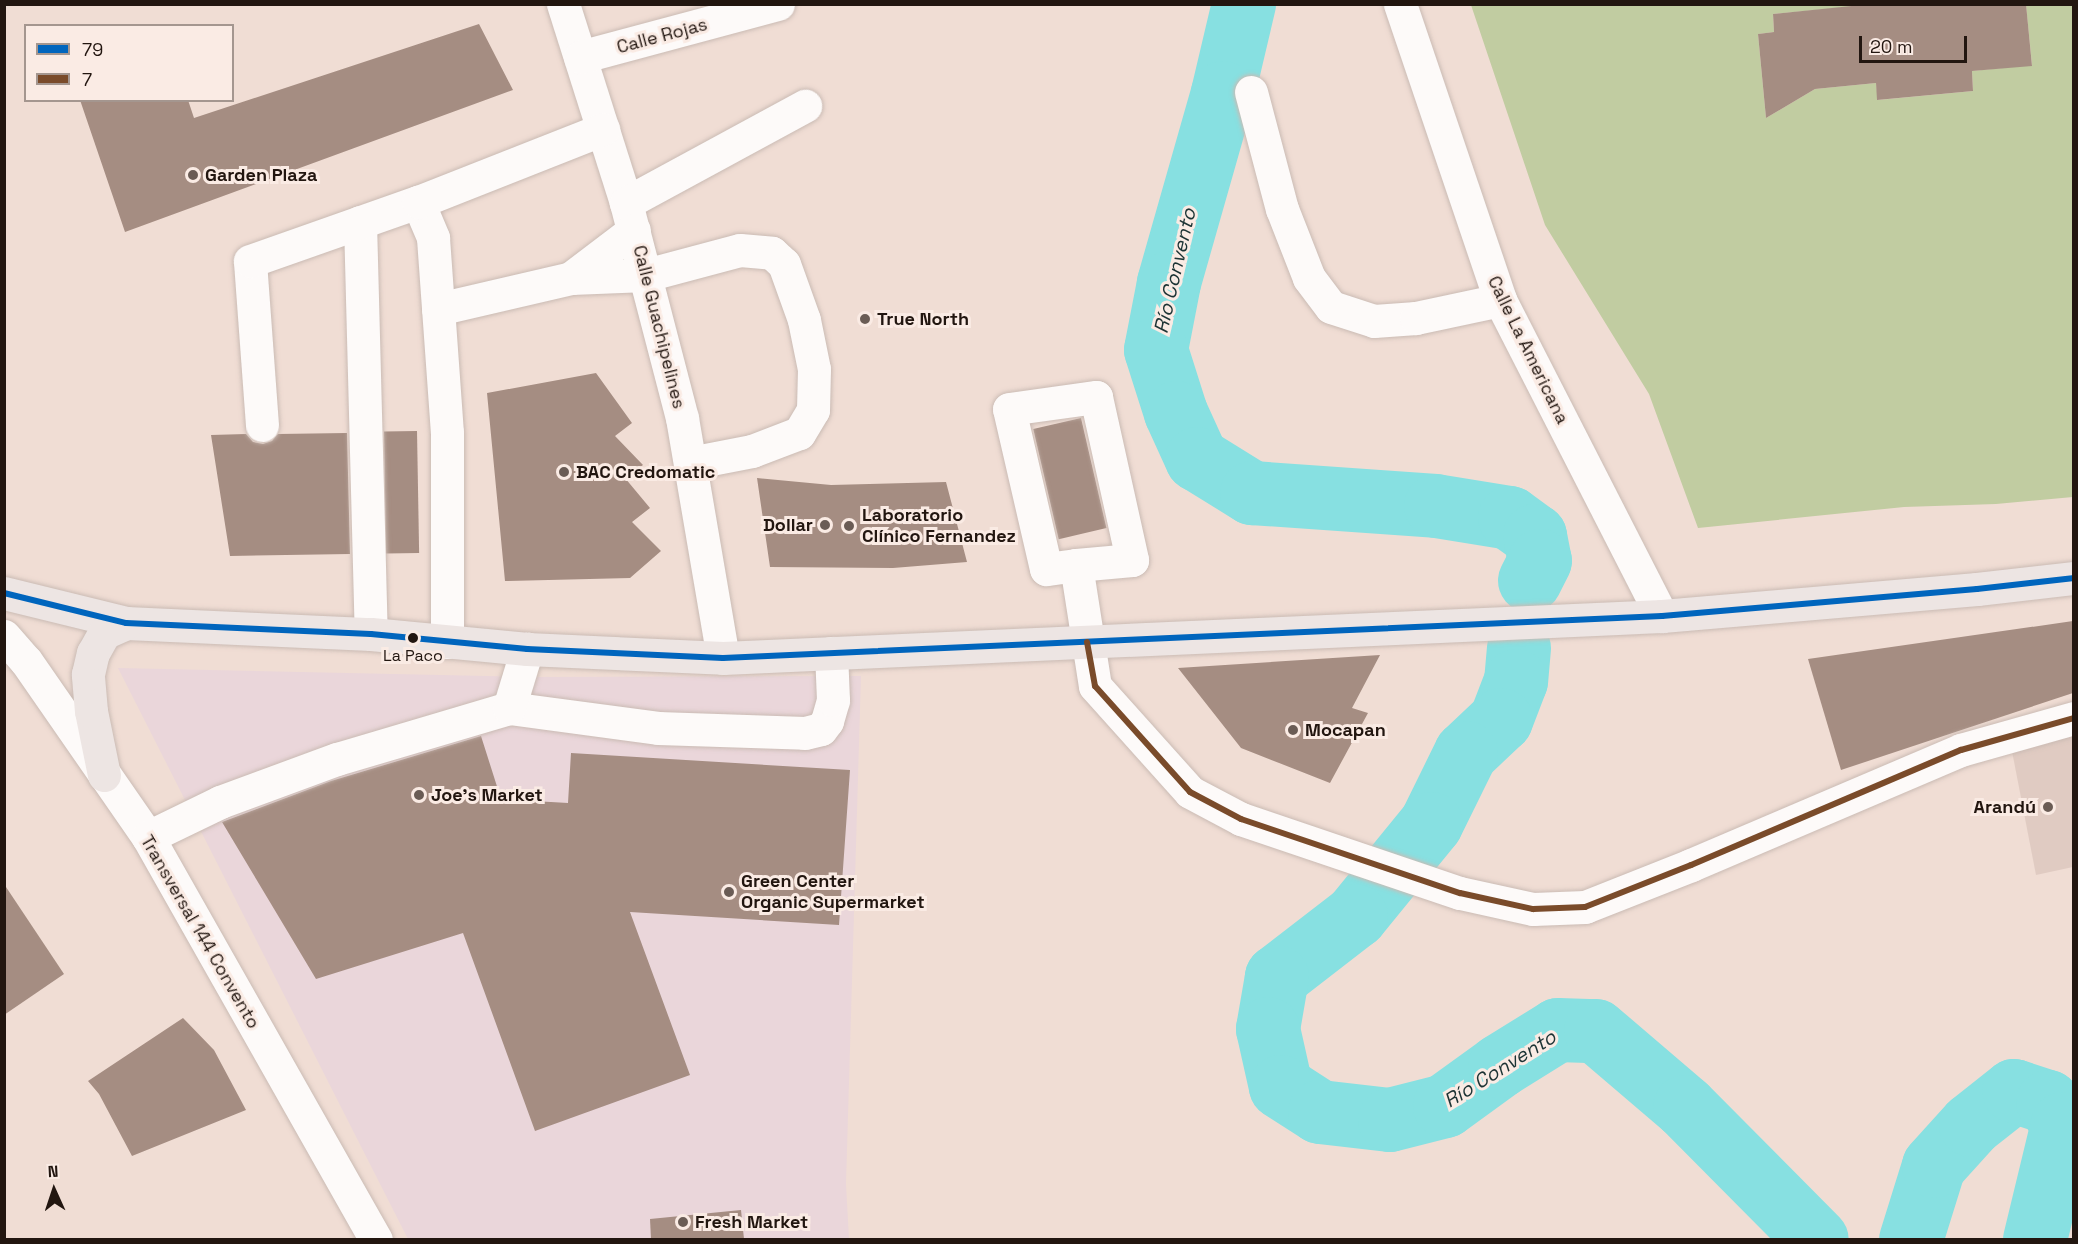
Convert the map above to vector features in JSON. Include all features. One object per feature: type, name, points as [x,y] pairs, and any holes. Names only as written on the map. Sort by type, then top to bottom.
[{"type":"main road","points":[[4,593],[126,623],[370,634],[527,649],[723,658],[1662,616],[1977,589],[2073,578]]},
{"type":"main road","points":[[104,775],[91,711],[88,674],[93,653],[104,633],[126,623]]},
{"type":"street","name":"Calle Guachipelines","points":[[563,4],[630,216],[681,417],[723,658]]},
{"type":"street","name":"Calle Rojas","points":[[580,57],[778,4]]},
{"type":"street","name":"Calle La Americana","points":[[1400,4],[1500,300],[1662,616]]},
{"type":"street","points":[[1251,92],[1282,209],[1309,278],[1331,307],[1374,321],[1416,318],[1500,300]]},
{"type":"street","points":[[571,279],[630,216],[805,106]]},
{"type":"street","points":[[262,425],[250,261],[418,202],[603,129]]},
{"type":"street","points":[[418,202],[433,238],[447,432],[447,642]]},
{"type":"street","points":[[360,222],[370,634]]},
{"type":"street","points":[[438,309],[571,279],[646,274],[740,250],[772,253],[784,264],[804,320],[814,369],[813,410],[798,433],[752,450],[690,463]]},
{"type":"street","points":[[1096,397],[1132,560],[1076,565],[1046,569],[1009,409],[1096,397]]},
{"type":"street","points":[[1076,565],[1086,642],[1095,686],[1190,792],[1241,819],[1460,893],[1533,909],[1585,907],[1691,865],[1961,750],[2073,717]]},
{"type":"street","name":"Transversal 144 Convento","points":[[4,636],[26,661],[148,837],[376,1239]]},
{"type":"street","points":[[509,708],[527,649]]},
{"type":"street","points":[[148,837],[220,802],[337,759],[509,708],[658,728],[805,733],[821,729],[827,721],[833,700],[831,653]]},
{"type":"shaded area","points":[[118,668],[532,677],[861,676],[846,1184],[849,1239],[408,1239]]},
{"type":"shaded area","name":"Arandú","points":[[2073,729],[2073,867],[2036,875],[2011,746]]},
{"type":"green space","points":[[1471,5],[1871,5],[1773,14],[1774,32],[1758,34],[1766,118],[1815,89],[1876,83],[1878,100],[1973,91],[1972,71],[2032,65],[2026,5],[2073,5],[2073,497],[1996,504],[1904,507],[1698,528],[1649,394],[1545,225]]},
{"type":"building","points":[[1871,4],[2026,4],[2032,66],[1972,71],[1973,91],[1877,100],[1876,83],[1815,89],[1766,118],[1758,34],[1774,32],[1773,14]]},
{"type":"building","name":"Garden Plaza","points":[[479,24],[513,90],[125,232],[81,102],[189,102],[194,118]]},
{"type":"building","name":"BAC Credomatic","points":[[596,373],[632,423],[615,436],[643,465],[625,478],[650,508],[632,522],[661,551],[630,578],[505,581],[487,393]]},
{"type":"building","points":[[1081,418],[1106,528],[1059,539],[1033,429]]},
{"type":"building","points":[[417,431],[419,553],[386,554],[384,432]]},
{"type":"building","points":[[347,433],[350,554],[230,556],[211,435],[246,434],[253,442],[263,444],[272,441],[278,434]]},
{"type":"building","points":[[757,478],[831,485],[946,482],[967,562],[893,568],[770,567]]},
{"type":"building","points":[[2073,621],[2073,693],[1841,770],[1808,659]]},
{"type":"building","name":"Mocapan","points":[[1380,655],[1352,708],[1368,713],[1330,783],[1241,748],[1178,668]]},
{"type":"building","points":[[481,736],[501,799],[568,803],[571,753],[850,770],[839,925],[630,912],[690,1075],[535,1131],[463,933],[316,979],[222,822],[331,781]]},
{"type":"building","points":[[4,884],[64,974],[4,1015]]},
{"type":"building","points":[[183,1018],[214,1050],[246,1110],[132,1156],[99,1094],[88,1081]]},
{"type":"building","points":[[741,1210],[744,1239],[651,1239],[650,1219]]},
{"type":"waterway","name":"Río Convento","points":[[1244,4],[1223,93],[1169,283],[1156,350],[1176,413],[1197,459],[1252,493],[1436,506],[1510,518],[1535,536],[1540,561],[1530,581]]},
{"type":"waterway","name":"Río Convento","points":[[1519,648],[1516,681],[1501,720],[1466,753],[1431,824],[1356,916],[1277,977],[1268,1029],[1281,1087],[1320,1112],[1390,1120],[1445,1106],[1500,1066],[1558,1030],[1596,1031],[1685,1107],[1817,1240]]},
{"type":"waterway","name":"Río Convento","points":[[1911,1240],[1934,1166],[1971,1125],[2014,1091],[2048,1102],[2063,1124],[2035,1240]]},
{"type":"transit line","name":"79","points":[[4,593],[126,623],[371,634],[527,649],[723,658],[1662,616],[1977,589],[2074,578]]},
{"type":"transit line","name":"7","points":[[1087,642],[1095,686],[1190,792],[1241,819],[1460,893],[1533,909],[1585,907],[1691,865],[1961,750],[2074,718]]},
{"type":"place","name":"Garden Plaza","points":[[193,175]]},
{"type":"place","name":"True North","points":[[865,319]]},
{"type":"place","name":"BAC Credomatic","points":[[564,472]]},
{"type":"place","name":"Dollar","points":[[825,525]]},
{"type":"place","name":"Laboratorio Clínico Fernandez","points":[[849,526]]},
{"type":"place","name":"La Paco","points":[[413,638]]},
{"type":"place","name":"Mocapan","points":[[1293,730]]},
{"type":"place","name":"Joe's Market","points":[[419,795]]},
{"type":"place","name":"Arandú","points":[[2048,807]]},
{"type":"place","name":"Green Center Organic Supermarket","points":[[729,892]]},
{"type":"place","name":"Fresh Market","points":[[683,1222]]}]
